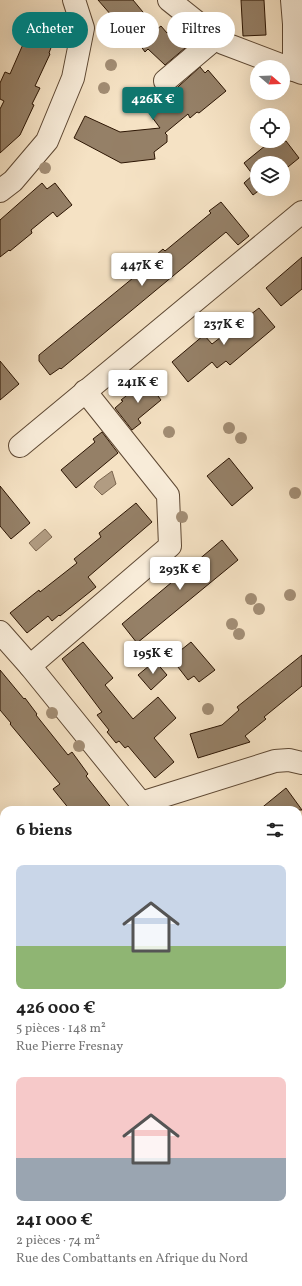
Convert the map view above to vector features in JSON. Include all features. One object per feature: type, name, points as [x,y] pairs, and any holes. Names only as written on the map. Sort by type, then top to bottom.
[{"type":"street","points":[[0,191],[13,180],[47,141],[73,78],[83,28],[74,0]]},
{"type":"street","points":[[169,0],[184,12]]},
{"type":"street","points":[[235,46],[298,72],[298,24],[292,0]]},
{"type":"street","points":[[165,81],[204,48]]},
{"type":"street","points":[[20,446],[300,212],[302,212]]},
{"type":"street","points":[[30,666],[170,546],[168,495],[85,391]]},
{"type":"street","points":[[0,632],[30,666],[141,803],[275,761],[289,760],[302,764]]},
{"type":"shaded area","points":[[112,471],[116,484],[102,495],[94,487],[97,482]]},
{"type":"shaded area","points":[[45,529],[52,537],[36,551],[29,543]]},
{"type":"building","points":[[98,0],[133,0],[143,12],[108,12]]},
{"type":"building","points":[[241,0],[264,0],[266,35],[243,36]]},
{"type":"building","points":[[161,26],[167,33],[167,48],[185,48],[165,65],[148,49],[145,52],[142,48],[159,48],[159,28]]},
{"type":"building","points":[[21,48],[51,48],[50,54],[35,86],[40,88],[32,104],[34,105],[20,135],[0,153],[0,109],[4,101],[0,99],[0,83],[5,72],[10,74]]},
{"type":"building","points":[[200,67],[205,73],[208,70],[226,91],[199,113],[197,112],[190,118],[188,114],[165,133],[167,135],[167,142],[154,152],[155,159],[121,163],[74,138],[85,116],[120,132],[160,128],[149,113]]},
{"type":"building","points":[[290,146],[299,158],[290,165],[290,156],[253,156],[262,148],[290,148]]},
{"type":"building","points":[[250,158],[250,171],[244,163]]},
{"type":"building","points":[[250,178],[250,191],[244,183]]},
{"type":"building","points":[[42,183],[47,189],[55,183],[72,205],[57,217],[53,212],[31,230],[32,233],[0,257],[0,220]]},
{"type":"building","points":[[221,202],[249,236],[238,245],[226,232],[61,369],[60,368],[50,375],[39,361],[39,355],[133,278],[131,276],[163,249],[165,251],[211,213],[209,211]]},
{"type":"building","points":[[302,257],[302,289],[281,306],[266,288]]},
{"type":"building","points":[[259,308],[275,327],[230,365],[226,361],[217,368],[212,362],[188,382],[172,362],[204,335],[212,344]]},
{"type":"building","points":[[0,361],[19,384],[0,400]]},
{"type":"building","points":[[146,380],[161,400],[138,419],[141,423],[132,430],[115,408],[123,401],[121,400]]},
{"type":"building","points":[[102,432],[118,453],[76,488],[61,470],[95,442],[93,439]]},
{"type":"building","points":[[229,458],[253,488],[232,506],[207,476]]},
{"type":"building","points":[[0,486],[30,523],[11,539],[0,526]]},
{"type":"building","points":[[136,503],[152,522],[88,577],[96,587],[60,616],[59,615],[52,621],[48,616],[27,633],[10,613],[77,563],[74,559],[101,537],[99,533]]},
{"type":"building","points":[[222,540],[238,560],[137,643],[122,624]]},
{"type":"building","points":[[83,642],[113,678],[105,685],[133,719],[158,697],[176,718],[154,738],[174,762],[155,778],[128,746],[125,748],[119,741],[116,743],[107,732],[109,730],[97,715],[102,712],[62,659]]},
{"type":"building","points":[[191,642],[215,670],[199,682],[194,676],[188,680],[171,658]]},
{"type":"building","points":[[302,655],[302,686],[264,717],[266,719],[245,736],[250,742],[198,758],[190,734],[222,725],[239,710],[237,707]]},
{"type":"building","points":[[155,661],[167,675],[151,690],[138,675]]},
{"type":"building","points":[[0,670],[24,699],[25,698],[37,714],[36,715],[68,755],[72,752],[88,774],[86,776],[110,806],[67,806],[53,789],[60,784],[0,710]]},
{"type":"building","points":[[286,788],[299,806],[264,806]]}]
